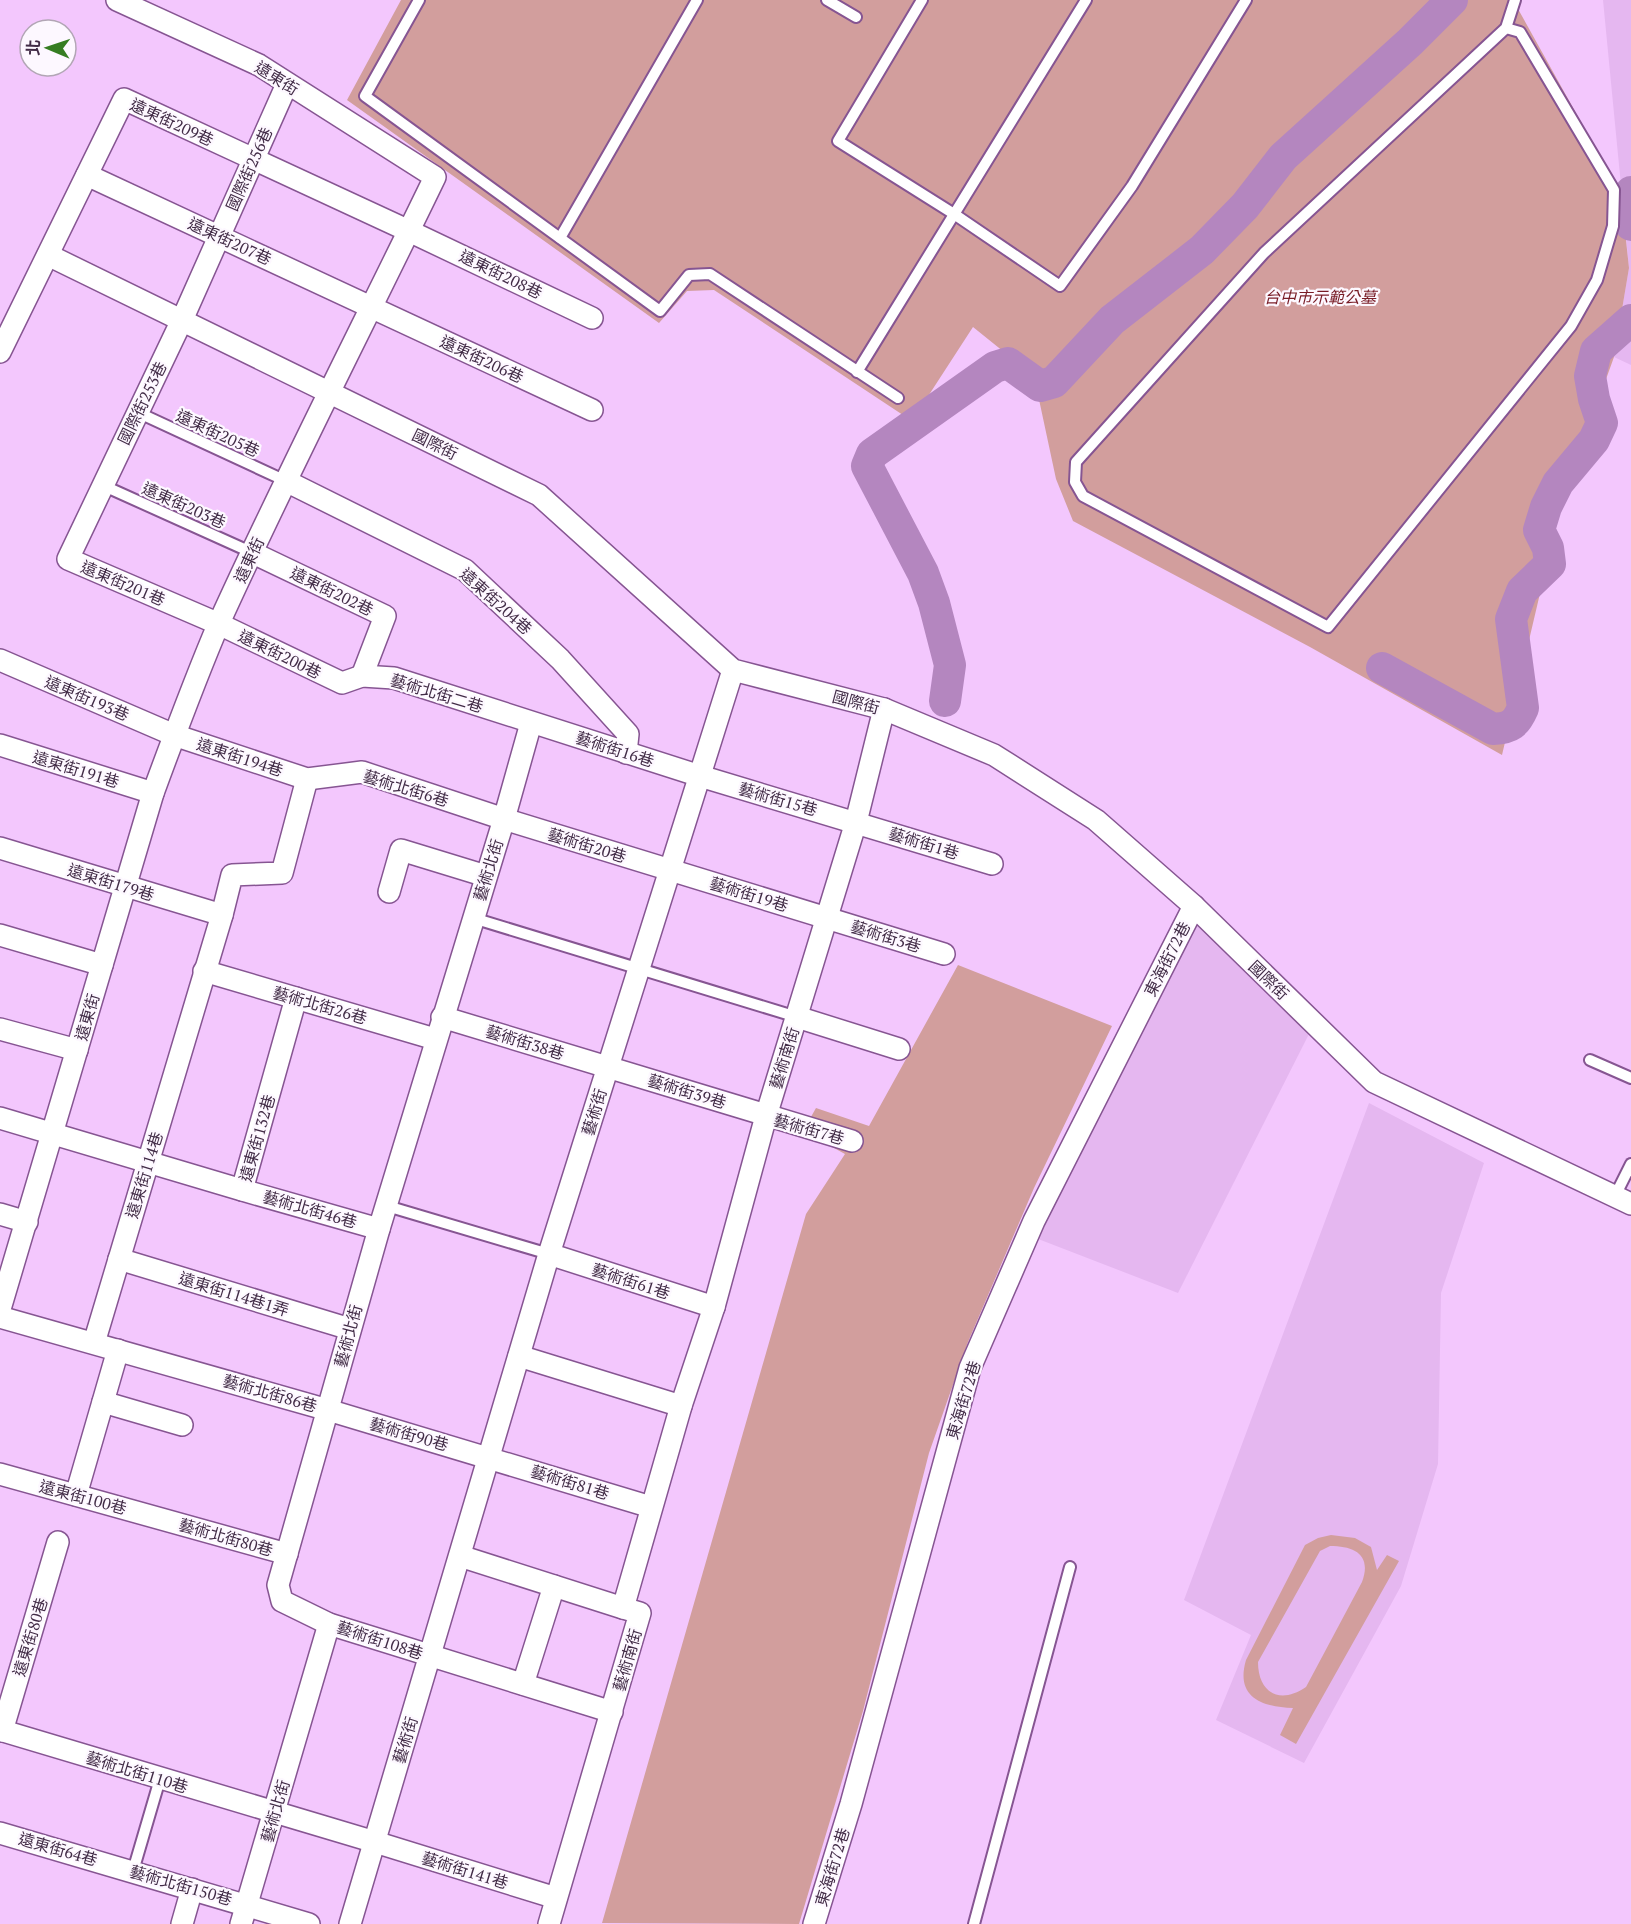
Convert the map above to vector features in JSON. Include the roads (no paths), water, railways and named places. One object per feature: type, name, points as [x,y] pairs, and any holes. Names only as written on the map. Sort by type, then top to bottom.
[{"type":"street","name":"遠東街","points":[[0,1309],[153,793],[174,735],[219,624],[286,481],[435,177],[259,65],[117,0]]},
{"type":"street","name":"國際街256巷","points":[[182,320],[287,84]]},
{"type":"street","name":"遠東街209巷","points":[[0,352],[124,99],[409,231]]},
{"type":"street","name":"遠東街207巷","points":[[87,176],[219,235],[371,308]]},
{"type":"street","name":"遠東街208巷","points":[[409,231],[592,318]]},
{"type":"street","name":"國際街","points":[[48,255],[539,495],[733,670],[884,709],[994,755],[1096,820],[1194,906],[1374,1082],[1623,1200]]},
{"type":"street","name":"遠東街206巷","points":[[371,308],[592,410]]},
{"type":"street","name":"國際街253巷","points":[[102,485],[182,320]]},
{"type":"street","name":"遠東街204巷","points":[[286,481],[465,570],[560,659],[628,734],[626,753]]},
{"type":"street","name":"遠東街201巷","points":[[102,485],[68,559],[219,624]]},
{"type":"street","name":"遠東街202巷","points":[[253,553],[385,616],[362,676]]},
{"type":"street","name":"遠東街200巷","points":[[219,624],[342,683]]},
{"type":"street","name":"遠東街193巷","points":[[0,660],[174,735]]},
{"type":"street","name":"藝術街","points":[[350,1924],[549,1254],[733,670]]},
{"type":"street","name":"藝術北街二巷","points":[[342,683],[362,676],[394,678],[531,723]]},
{"type":"street","name":"藝術南街","points":[[549,1924],[640,1613],[623,1608],[681,1406],[714,1307],[766,1116],[828,919],[856,822],[884,709]]},
{"type":"street","name":"藝術街16巷","points":[[531,723],[700,776]]},
{"type":"street","name":"藝術北街","points":[[244,1914],[329,1624],[282,1601],[278,1585],[379,1229],[531,723]]},
{"type":"street","name":"遠東街194巷","points":[[174,735],[307,779]]},
{"type":"street","name":"遠東街191巷","points":[[0,745],[153,793]]},
{"type":"street","name":"藝術北街6巷","points":[[307,779],[362,772],[504,819]]},
{"type":"street","name":"藝術街15巷","points":[[700,776],[856,822]]},
{"type":"street","name":"遠東街114巷","points":[[94,1343],[232,876],[282,873],[307,779]]},
{"type":"street","name":"藝術街20巷","points":[[504,819],[670,870]]},
{"type":"street","name":"藝術街1巷","points":[[856,822],[992,864]]},
{"type":"street","name":"遠東街179巷","points":[[0,848],[222,915]]},
{"type":"street","points":[[389,892],[401,850],[486,876]]},
{"type":"street","name":"藝術街19巷","points":[[670,870],[828,919]]},
{"type":"street","name":"東海街72巷","points":[[814,1924],[851,1804],[970,1368],[1034,1221],[1194,906]]},
{"type":"street","name":"藝術街3巷","points":[[828,919],[944,954]]},
{"type":"street","points":[[0,935],[102,964]]},
{"type":"street","name":"藝術北街26巷","points":[[204,971],[435,1039]]},
{"type":"street","name":"遠東街132巷","points":[[0,1118],[242,1190],[296,999]]},
{"type":"street","name":"藝術街38巷","points":[[442,1017],[608,1067]]},
{"type":"street","points":[[797,1017],[899,1049]]},
{"type":"street","points":[[0,1029],[77,1050]]},
{"type":"street","name":"藝術街39巷","points":[[608,1067],[766,1116]]},
{"type":"street","name":"藝術街7巷","points":[[766,1116],[852,1141]]},
{"type":"street","name":"藝術北街46巷","points":[[242,1190],[379,1229]]},
{"type":"street","points":[[0,1214],[27,1222]]},
{"type":"street","name":"藝術街61巷","points":[[549,1254],[714,1307]]},
{"type":"street","name":"遠東街114巷1弄","points":[[119,1259],[350,1329]]},
{"type":"street","points":[[0,1317],[94,1343]]},
{"type":"street","name":"藝術北街86巷","points":[[94,1343],[328,1410]]},
{"type":"street","points":[[76,1495],[118,1350]]},
{"type":"street","points":[[519,1356],[681,1406]]},
{"type":"street","points":[[103,1402],[182,1425]]},
{"type":"street","name":"藝術街90巷","points":[[328,1410],[489,1457]]},
{"type":"street","name":"藝術街81巷","points":[[489,1457],[651,1507]]},
{"type":"street","name":"遠東街100巷","points":[[0,1474],[166,1520]]},
{"type":"street","name":"藝術北街80巷","points":[[166,1520],[287,1554]]},
{"type":"street","name":"遠東街80巷","points":[[1,1731],[58,1542]]},
{"type":"street","points":[[460,1556],[623,1608]]},
{"type":"street","points":[[523,1684],[554,1586]]},
{"type":"street","name":"藝術街108巷","points":[[329,1624],[612,1712]]},
{"type":"street","name":"藝術北街110巷","points":[[1,1731],[375,1842]]},
{"type":"street","name":"遠東街64巷","points":[[0,1833],[124,1869]]},
{"type":"street","name":"藝術街141巷","points":[[375,1842],[556,1898]]},
{"type":"street","name":"藝術北街150巷","points":[[124,1869],[192,1889],[244,1914],[309,1924]]},
{"type":"street","points":[[182,1924],[192,1889]]},
{"type":"lane","points":[[419,0],[364,96],[660,311],[689,275],[710,274],[898,398]]},
{"type":"lane","points":[[560,238],[697,0]]},
{"type":"lane","points":[[827,0],[856,17]]},
{"type":"lane","points":[[922,0],[838,141],[954,214],[1060,286],[1132,186],[1246,0]]},
{"type":"lane","points":[[857,372],[1086,0]]},
{"type":"lane","points":[[1506,28],[1520,32],[1614,190],[1613,226],[1610,237],[1597,280],[1571,326],[1328,627],[1083,496],[1075,482],[1076,462],[1264,253],[1506,28],[1515,0]]},
{"type":"lane","name":"遠東街205巷","points":[[137,412],[286,481]]},
{"type":"lane","name":"遠東街203巷","points":[[102,485],[253,553]]},
{"type":"lane","points":[[473,918],[797,1017]]},
{"type":"lane","points":[[1590,1060],[1631,1078]]},
{"type":"lane","points":[[1623,1200],[1631,1164]]},
{"type":"lane","points":[[387,1206],[549,1254]]},
{"type":"lane","points":[[974,1924],[1070,1567]]},
{"type":"lane","points":[[124,1869],[160,1779]]},
{"type":"waterway","points":[[945,701],[950,665],[934,603],[923,573],[867,466],[872,454],[995,367],[1008,363],[1040,386],[1054,382],[1112,320],[1202,250],[1245,206],[1283,157],[1410,42],[1452,0]]},
{"type":"waterway","points":[[1631,192],[1628,204],[1631,225]]},
{"type":"waterway","points":[[1382,668],[1493,729],[1509,726],[1518,718],[1523,708],[1511,619],[1522,591],[1550,564],[1548,548],[1539,530],[1546,507],[1558,483],[1594,440],[1602,423],[1594,399],[1590,376],[1596,351],[1631,320]]},
{"type":"park label","name":"台中市示範公墓","points":[[1320,297]]}]
